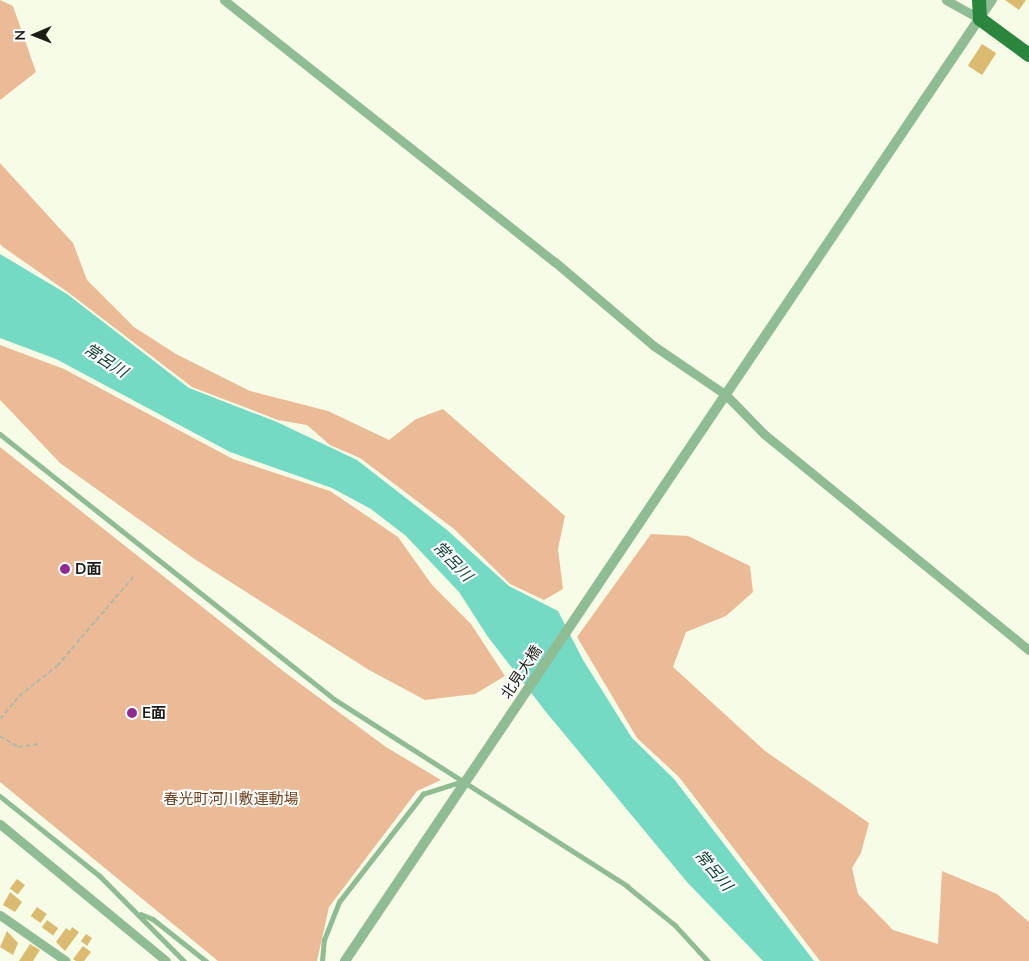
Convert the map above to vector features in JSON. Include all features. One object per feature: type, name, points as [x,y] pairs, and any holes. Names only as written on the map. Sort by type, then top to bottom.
[{"type":"main road","points":[[979,0],[980,19],[1029,55]]},
{"type":"street","points":[[224,0],[555,262],[654,346],[724,397],[764,434],[1029,650]]},
{"type":"street","points":[[946,0],[980,19]]},
{"type":"street","name":"北見大橋","points":[[345,961],[992,0]]},
{"type":"street","points":[[0,824],[166,961]]},
{"type":"street","points":[[0,916],[66,961]]},
{"type":"lane","points":[[0,434],[334,699],[460,782],[627,886],[675,925],[708,961]]},
{"type":"lane","points":[[322,961],[324,940],[339,902],[423,794],[460,782]]},
{"type":"lane","points":[[0,796],[100,876],[184,961]]},
{"type":"lane","points":[[138,913],[153,919],[206,961]]},
{"type":"path","points":[[0,719],[19,696],[57,666],[135,575]]},
{"type":"path","points":[[0,736],[18,747],[39,744]]},
{"type":"green space","points":[[0,0],[13,6],[36,72],[0,100]]},
{"type":"green space","points":[[0,163],[73,243],[87,280],[134,327],[176,354],[250,391],[328,411],[389,440],[416,419],[443,409],[565,516],[558,549],[563,589],[544,600],[510,584],[454,529],[360,458],[330,445],[307,425],[278,420],[192,387],[69,293],[3,247],[0,244]]},
{"type":"green space","points":[[0,345],[64,369],[233,459],[330,491],[398,537],[432,585],[471,624],[505,676],[475,694],[425,700],[369,670],[196,560],[60,463],[0,400]]},
{"type":"green space","name":"春光町河川敷運動場","points":[[0,447],[287,674],[386,747],[441,780],[417,791],[329,907],[317,961],[218,961],[0,782]]},
{"type":"green space","points":[[651,534],[688,536],[750,566],[753,592],[726,616],[686,632],[673,667],[765,751],[869,823],[861,853],[852,868],[858,894],[893,930],[938,944],[942,871],[997,894],[1029,922],[1029,961],[820,961],[679,777],[637,738],[577,637]]},
{"type":"water","name":"常呂川","points":[[0,254],[67,294],[189,388],[277,422],[357,460],[447,530],[509,586],[558,611],[583,660],[632,738],[674,779],[814,961],[763,961],[687,882],[546,712],[488,637],[459,592],[406,536],[371,509],[332,488],[230,452],[56,359],[0,338]]},
{"type":"building","points":[[1005,0],[1026,0],[1019,10]]},
{"type":"building","points":[[982,44],[996,53],[982,75],[968,66]]},
{"type":"building","points":[[17,879],[25,885],[18,895],[10,889]]},
{"type":"building","points":[[10,892],[22,902],[15,912],[3,905]]},
{"type":"building","points":[[37,907],[47,914],[41,923],[31,916]]},
{"type":"building","points":[[47,920],[58,928],[53,936],[42,927]]},
{"type":"building","points":[[72,927],[79,932],[65,951],[56,942],[66,928],[70,931]]},
{"type":"building","points":[[7,931],[18,943],[13,955],[0,947]]},
{"type":"building","points":[[86,934],[92,938],[87,946],[81,941]]},
{"type":"building","points":[[30,944],[40,950],[33,961],[19,961]]},
{"type":"building","points":[[83,946],[91,952],[84,961],[76,961],[73,959]]},
{"type":"place","name":"D面","points":[[65,569]]},
{"type":"place","name":"E面","points":[[132,713]]}]
